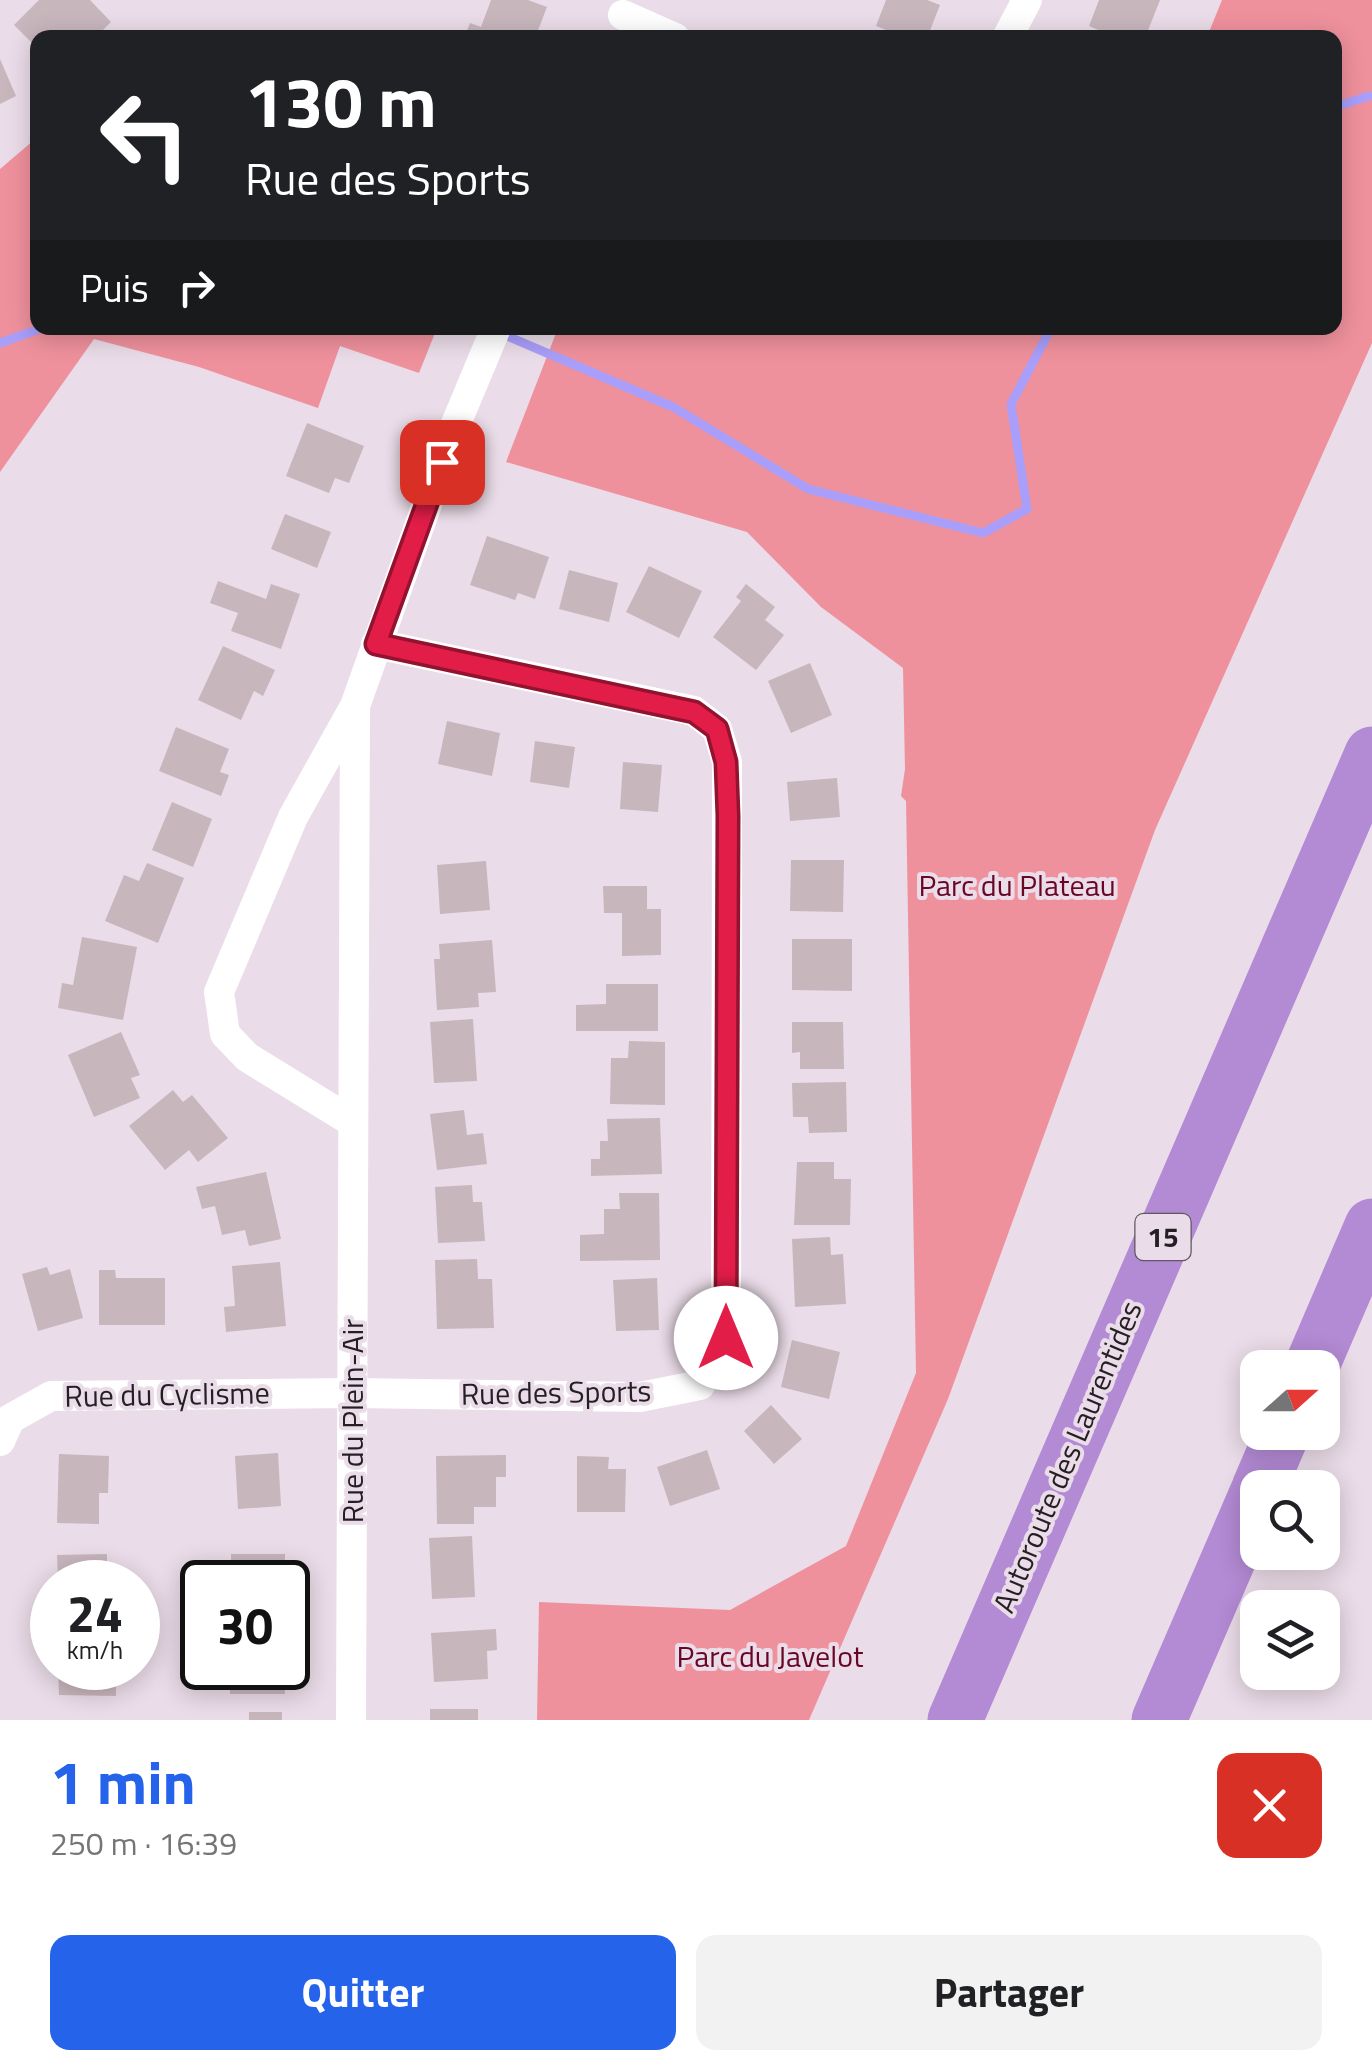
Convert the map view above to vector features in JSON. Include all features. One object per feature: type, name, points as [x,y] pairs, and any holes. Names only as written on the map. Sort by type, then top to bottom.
[{"type":"highway","name":"Autoroute des Laurentides","points":[[955,1720],[1372,754]]},
{"type":"highway","points":[[1319,1350],[1372,1226]]},
{"type":"highway","points":[[1159,1720],[1240,1531]]},
{"type":"street","points":[[1011,30],[1028,0]]},
{"type":"street","points":[[622,18],[653,30]]},
{"type":"street","name":"Rue du Plein-Air","points":[[352,1121],[247,1057],[224,1034],[219,992],[292,817],[355,706],[493,335]]},
{"type":"street","name":"Rue des Sports","points":[[354,1393],[640,1397],[700,1385],[726,1338],[727,798],[726,762],[717,729],[694,712],[376,644]]},
{"type":"street","name":"Rue du Plein-Air","points":[[351,1720],[355,706]]},
{"type":"street","name":"Rue du Cyclisme","points":[[0,1441],[10,1419],[51,1396],[354,1393]]},
{"type":"green space","points":[[1222,0],[1372,0],[1372,343],[1155,830],[948,1399],[809,1720],[537,1720],[539,1602],[730,1610],[846,1546],[916,1373],[906,801],[901,796],[905,769],[903,668],[821,607],[747,532],[506,462],[555,335],[1342,335],[1342,30],[1210,30]]},
{"type":"green space","points":[[30,143],[30,335],[434,335],[419,373],[340,346],[318,408],[199,367],[94,339],[0,472],[0,169]]},
{"type":"building","points":[[39,0],[90,0],[111,22],[103,30],[30,30],[30,41],[14,25]]},
{"type":"building","points":[[491,0],[528,0],[547,7],[538,30],[467,30],[470,23],[481,27]]},
{"type":"building","points":[[886,0],[927,0],[940,5],[930,30],[886,30],[876,26]]},
{"type":"building","points":[[1099,0],[1160,0],[1148,30],[1098,30],[1089,26]]},
{"type":"building","points":[[0,59],[16,96],[0,104]]},
{"type":"building","points":[[307,423],[364,446],[349,483],[335,478],[329,493],[286,476]]},
{"type":"building","points":[[285,514],[331,532],[317,568],[271,549]]},
{"type":"building","points":[[487,536],[549,557],[535,599],[518,593],[515,600],[470,585]]},
{"type":"building","points":[[649,566],[702,591],[679,638],[626,612]]},
{"type":"building","points":[[569,570],[618,583],[609,622],[559,609]]},
{"type":"building","points":[[218,581],[266,599],[271,584],[300,594],[281,649],[231,631],[238,613],[210,603]]},
{"type":"building","points":[[746,584],[775,607],[765,620],[784,635],[756,670],[713,637],[741,601],[736,597]]},
{"type":"building","points":[[223,646],[275,670],[263,696],[254,691],[241,720],[198,700]]},
{"type":"building","points":[[810,663],[832,715],[791,733],[768,681]]},
{"type":"building","points":[[447,721],[500,733],[492,776],[438,764]]},
{"type":"building","points":[[176,727],[229,749],[220,772],[229,775],[221,796],[159,771]]},
{"type":"building","points":[[535,741],[575,747],[569,788],[530,782]]},
{"type":"building","points":[[623,762],[662,765],[658,812],[620,809]]},
{"type":"building","points":[[837,778],[840,817],[790,821],[787,782]]},
{"type":"building","points":[[172,802],[212,819],[193,867],[152,850]]},
{"type":"building","points":[[791,860],[844,860],[843,912],[790,911]]},
{"type":"building","points":[[486,861],[490,910],[440,914],[437,865]]},
{"type":"building","points":[[147,863],[184,878],[158,943],[105,921],[124,875],[139,881]]},
{"type":"building","points":[[603,886],[647,886],[647,909],[661,909],[661,955],[622,956],[622,913],[604,913]]},
{"type":"building","points":[[82,937],[137,947],[123,1020],[58,1008],[62,983],[73,985]]},
{"type":"building","points":[[792,939],[852,939],[852,991],[792,990]]},
{"type":"building","points":[[492,940],[496,992],[478,993],[479,1007],[437,1010],[434,959],[440,959],[439,944]]},
{"type":"building","points":[[606,984],[658,984],[658,1031],[576,1031],[576,1005],[606,1004]]},
{"type":"building","points":[[473,1019],[477,1081],[434,1083],[430,1022]]},
{"type":"building","points":[[792,1022],[843,1022],[844,1069],[800,1069],[800,1052],[792,1053]]},
{"type":"building","points":[[121,1032],[140,1075],[131,1078],[140,1098],[94,1117],[68,1055]]},
{"type":"building","points":[[629,1041],[665,1042],[665,1105],[610,1104],[611,1058],[628,1058]]},
{"type":"building","points":[[846,1082],[847,1132],[809,1133],[808,1117],[793,1117],[792,1083]]},
{"type":"building","points":[[173,1090],[183,1102],[192,1095],[228,1138],[198,1162],[189,1150],[165,1170],[129,1126]]},
{"type":"building","points":[[464,1110],[467,1135],[483,1133],[487,1164],[437,1170],[430,1114]]},
{"type":"building","points":[[660,1118],[662,1174],[591,1176],[591,1159],[600,1159],[600,1141],[608,1141],[607,1119]]},
{"type":"building","points":[[797,1162],[834,1162],[834,1179],[851,1179],[850,1225],[794,1225]]},
{"type":"building","points":[[266,1172],[281,1239],[249,1246],[245,1230],[222,1235],[215,1206],[202,1209],[196,1187]]},
{"type":"building","points":[[472,1185],[473,1202],[482,1202],[485,1241],[438,1243],[435,1187]]},
{"type":"building","points":[[619,1193],[659,1193],[660,1260],[580,1261],[580,1235],[604,1234],[604,1209],[620,1209]]},
{"type":"building","points":[[830,1237],[831,1255],[843,1254],[846,1304],[795,1307],[792,1239]]},
{"type":"building","points":[[477,1259],[478,1279],[492,1279],[494,1328],[437,1329],[435,1260]]},
{"type":"building","points":[[280,1262],[286,1326],[226,1332],[224,1307],[235,1306],[232,1266]]},
{"type":"building","points":[[47,1267],[50,1275],[70,1269],[83,1318],[38,1331],[22,1274]]},
{"type":"building","points":[[99,1270],[115,1270],[116,1278],[165,1278],[165,1325],[99,1325]]},
{"type":"building","points":[[657,1278],[659,1330],[616,1331],[613,1280]]},
{"type":"building","points":[[792,1340],[840,1352],[829,1399],[781,1387]]},
{"type":"building","points":[[771,1405],[802,1439],[774,1464],[744,1431]]},
{"type":"building","points":[[707,1450],[720,1489],[670,1506],[657,1467]]},
{"type":"building","points":[[278,1453],[281,1506],[238,1509],[235,1456]]},
{"type":"building","points":[[59,1454],[109,1456],[108,1493],[99,1493],[99,1524],[57,1523]]},
{"type":"building","points":[[506,1455],[506,1477],[496,1477],[496,1507],[474,1507],[474,1524],[437,1524],[436,1456]]},
{"type":"building","points":[[577,1456],[609,1457],[608,1469],[626,1469],[625,1512],[577,1512]]},
{"type":"building","points":[[472,1536],[475,1597],[432,1599],[429,1538]]},
{"type":"building","points":[[107,1554],[107,1560],[57,1560],[57,1555]]},
{"type":"building","points":[[231,1554],[285,1554],[285,1560],[231,1560]]},
{"type":"building","points":[[496,1629],[497,1650],[487,1651],[488,1679],[434,1682],[431,1633]]},
{"type":"building","points":[[59,1690],[116,1690],[116,1696],[59,1695]]},
{"type":"building","points":[[230,1690],[285,1690],[285,1694],[230,1694]]},
{"type":"building","points":[[430,1709],[478,1709],[478,1720],[430,1720]]},
{"type":"building","points":[[249,1712],[282,1712],[282,1720],[249,1720]]},
{"type":"waterway","points":[[1342,105],[1369,96]]},
{"type":"waterway","points":[[0,343],[30,332]]},
{"type":"waterway","points":[[505,335],[673,407],[808,489],[983,533],[1027,509],[1011,404],[1047,335]]},
{"type":"route","points":[[442,462],[376,644],[694,712],[717,729],[726,762],[728,816],[726,1338]]},
{"type":"park label","name":"Parc du Plateau","points":[[1017,886]]},
{"type":"park label","name":"Parc du Javelot","points":[[770,1657]]}]
